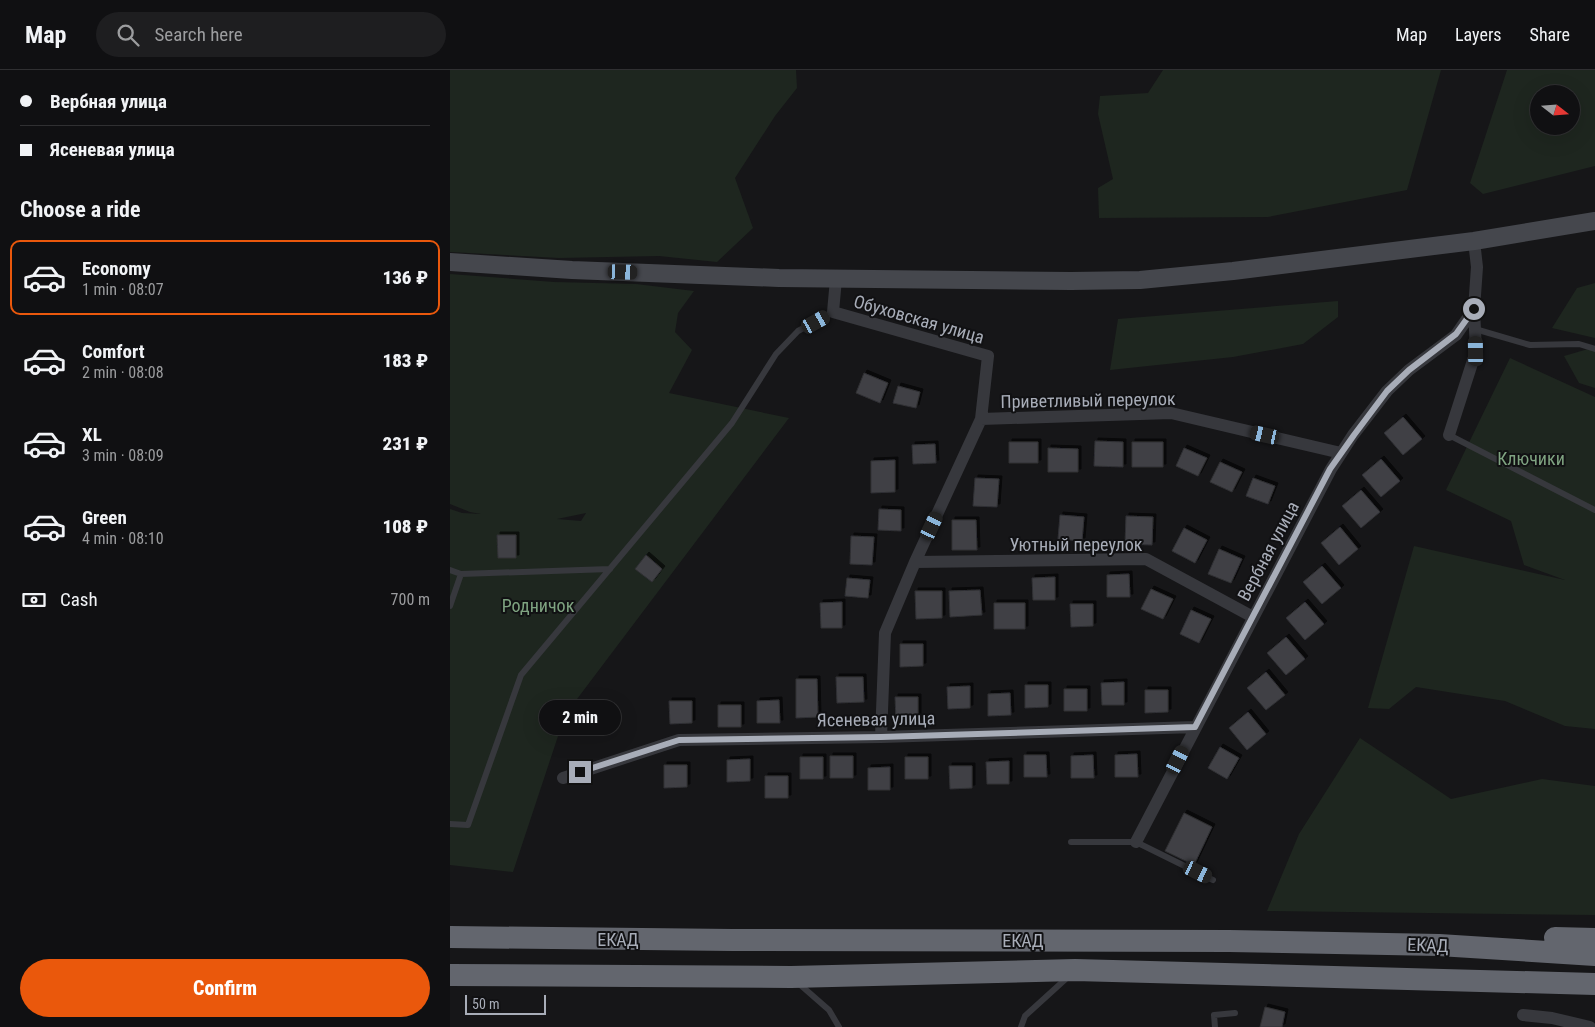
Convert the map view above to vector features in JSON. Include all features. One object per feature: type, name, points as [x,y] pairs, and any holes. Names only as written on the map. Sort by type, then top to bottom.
[{"type":"highway","name":"ЕКАД","points":[[450,937],[722,940],[1228,941],[1439,945],[1595,955]]},
{"type":"highway","points":[[1439,945],[1530,938],[1595,939]]},
{"type":"highway","name":"ЕКАД","points":[[450,975],[791,977],[1075,970],[1595,984]]},
{"type":"main road","points":[[450,262],[572,270],[836,279],[1071,282],[1140,280],[1233,271],[1474,241],[1595,221]]},
{"type":"street","points":[[1449,435],[1476,351],[1474,309],[1477,266],[1474,241]]},
{"type":"street","name":"Обуховская улица","points":[[836,279],[833,312],[988,356],[981,419],[915,562],[885,633],[881,737]]},
{"type":"street","name":"Вербная улица","points":[[1136,842],[1330,469],[1387,391],[1409,370],[1456,334],[1474,309]]},
{"type":"street","name":"Приветливый переулок","points":[[981,419],[1171,413],[1341,453]]},
{"type":"street","name":"Уютный переулок","points":[[915,562],[1146,559],[1253,617]]},
{"type":"street","name":"Ясеневая улица","points":[[564,778],[679,740],[881,737],[1195,727]]},
{"type":"street","points":[[1523,1015],[1552,1018],[1590,1027]]},
{"type":"lane","points":[[450,824],[468,826],[521,675],[732,422],[776,354],[798,331],[833,312]]},
{"type":"lane","points":[[1475,329],[1530,345],[1579,344],[1595,349]]},
{"type":"lane","points":[[1449,435],[1595,510]]},
{"type":"lane","points":[[450,570],[461,574],[610,569]]},
{"type":"lane","points":[[450,606],[461,574]]},
{"type":"lane","points":[[1071,842],[1136,842],[1213,880]]},
{"type":"lane","points":[[1021,1027],[1025,1016],[1075,970]]},
{"type":"lane","points":[[791,977],[829,1010],[840,1027]]},
{"type":"lane","points":[[1215,1027],[1214,1015],[1235,1013]]},
{"type":"green space","points":[[450,70],[796,70],[797,88],[775,116],[735,178],[753,228],[717,262],[659,256],[559,258],[450,252]]},
{"type":"green space","points":[[1163,70],[1441,70],[1407,190],[1268,217],[1099,218],[1098,188],[1113,179],[1098,114],[1100,96],[1148,93]]},
{"type":"green space","points":[[1507,70],[1595,70],[1595,166],[1483,194],[1470,183]]},
{"type":"green space","name":"Родничок","points":[[450,274],[554,282],[636,284],[694,291],[678,313],[675,332],[692,350],[669,393],[789,418],[565,715],[513,872],[450,865],[450,509],[462,513],[481,514],[450,504]],"holes":[[[586,513],[581,521],[557,519]]]},
{"type":"green space","points":[[1595,283],[1595,338],[1552,328],[1577,288]]},
{"type":"green space","points":[[1338,301],[1338,317],[1303,344],[1233,357],[1110,370],[1118,319]]},
{"type":"green space","points":[[1595,347],[1595,388],[1579,383],[1564,356]]},
{"type":"green space","name":"Ключики","points":[[1510,358],[1595,397],[1595,729],[1565,726],[1505,701],[1416,687],[1389,709],[1368,708],[1414,546],[1565,580],[1524,565],[1511,521],[1446,490]]},
{"type":"green space","points":[[1360,738],[1451,799],[1542,779],[1595,786],[1595,915],[1267,911],[1299,834]]},
{"type":"building","points":[[864,373],[888,383],[880,403],[856,393]]},
{"type":"building","points":[[898,386],[920,392],[916,408],[893,403]]},
{"type":"building","points":[[1403,417],[1422,439],[1403,455],[1384,433]]},
{"type":"building","points":[[1095,441],[1123,442],[1123,467],[1094,466]]},
{"type":"building","points":[[1009,442],[1038,442],[1038,463],[1009,463]]},
{"type":"building","points":[[1132,442],[1163,442],[1163,467],[1132,467]]},
{"type":"building","points":[[935,444],[936,463],[913,464],[912,445]]},
{"type":"building","points":[[1048,448],[1078,449],[1078,472],[1048,472]]},
{"type":"building","points":[[1184,448],[1207,458],[1198,476],[1176,466]]},
{"type":"building","points":[[1381,459],[1400,481],[1381,497],[1362,475]]},
{"type":"building","points":[[895,460],[895,492],[871,493],[871,461]]},
{"type":"building","points":[[1220,462],[1242,472],[1232,492],[1210,482]]},
{"type":"building","points":[[975,478],[999,479],[997,507],[973,506]]},
{"type":"building","points":[[1253,478],[1275,486],[1268,504],[1246,496]]},
{"type":"building","points":[[1361,490],[1380,512],[1361,528],[1342,506]]},
{"type":"building","points":[[879,509],[901,510],[901,531],[878,530]]},
{"type":"building","points":[[1060,515],[1084,517],[1082,541],[1058,539]]},
{"type":"building","points":[[1126,516],[1153,517],[1152,545],[1125,544]]},
{"type":"building","points":[[952,520],[976,520],[977,550],[952,550]]},
{"type":"building","points":[[1340,527],[1358,549],[1339,565],[1321,543]]},
{"type":"building","points":[[1184,528],[1207,540],[1195,563],[1172,551]]},
{"type":"building","points":[[497,535],[516,535],[516,558],[498,558]]},
{"type":"building","points":[[851,536],[874,537],[872,565],[850,564]]},
{"type":"building","points":[[1219,549],[1242,559],[1231,583],[1208,574]]},
{"type":"building","points":[[646,555],[662,569],[652,582],[635,569]]},
{"type":"building","points":[[1322,566],[1341,588],[1322,604],[1303,582]]},
{"type":"building","points":[[1129,574],[1130,597],[1107,597],[1107,575]]},
{"type":"building","points":[[1055,577],[1055,600],[1033,600],[1032,578]]},
{"type":"building","points":[[847,578],[870,580],[868,598],[845,596]]},
{"type":"building","points":[[1151,589],[1173,599],[1163,619],[1141,609]]},
{"type":"building","points":[[980,590],[982,615],[950,617],[949,591]]},
{"type":"building","points":[[915,591],[942,591],[942,618],[916,619]]},
{"type":"building","points":[[842,602],[842,628],[821,628],[820,603]]},
{"type":"building","points":[[1305,602],[1324,624],[1305,640],[1286,618]]},
{"type":"building","points":[[994,603],[1025,603],[1025,629],[994,629]]},
{"type":"building","points":[[1070,604],[1093,604],[1093,626],[1071,627]]},
{"type":"building","points":[[1191,610],[1211,619],[1199,643],[1180,634]]},
{"type":"building","points":[[1286,637],[1305,659],[1286,675],[1267,653]]},
{"type":"building","points":[[900,644],[923,644],[923,666],[900,667]]},
{"type":"building","points":[[1266,672],[1285,695],[1266,710],[1247,688]]},
{"type":"building","points":[[836,677],[863,677],[864,702],[837,703]]},
{"type":"building","points":[[796,679],[817,679],[818,717],[796,718]]},
{"type":"building","points":[[1124,682],[1124,705],[1102,705],[1101,683]]},
{"type":"building","points":[[1025,685],[1048,685],[1048,707],[1025,708]]},
{"type":"building","points":[[970,686],[970,708],[948,709],[947,687]]},
{"type":"building","points":[[1064,689],[1087,689],[1087,711],[1064,711]]},
{"type":"building","points":[[1145,690],[1168,690],[1168,712],[1145,713]]},
{"type":"building","points":[[1010,693],[1011,715],[988,716],[988,694]]},
{"type":"building","points":[[895,697],[918,697],[918,719],[896,720]]},
{"type":"building","points":[[779,700],[780,723],[757,723],[757,701]]},
{"type":"building","points":[[669,701],[692,701],[692,723],[670,724]]},
{"type":"building","points":[[718,705],[741,705],[741,727],[718,727]]},
{"type":"building","points":[[1248,712],[1266,734],[1247,750],[1229,728]]},
{"type":"building","points":[[1220,747],[1239,758],[1227,779],[1208,768]]},
{"type":"building","points":[[1137,754],[1138,777],[1115,777],[1115,755]]},
{"type":"building","points":[[1024,755],[1046,755],[1047,777],[1024,777]]},
{"type":"building","points":[[1093,755],[1094,778],[1071,778],[1071,756]]},
{"type":"building","points":[[830,756],[853,756],[853,778],[830,778]]},
{"type":"building","points":[[800,757],[823,757],[823,779],[800,779]]},
{"type":"building","points":[[905,757],[928,757],[928,779],[905,779]]},
{"type":"building","points":[[750,759],[750,781],[727,782],[727,760]]},
{"type":"building","points":[[1009,761],[1009,784],[987,784],[986,762]]},
{"type":"building","points":[[664,765],[687,765],[687,787],[664,788]]},
{"type":"building","points":[[949,766],[972,766],[972,788],[950,789]]},
{"type":"building","points":[[890,767],[890,790],[868,790],[868,768]]},
{"type":"building","points":[[765,776],[788,776],[788,798],[765,798]]},
{"type":"building","points":[[1184,813],[1212,827],[1194,865],[1165,851]]},
{"type":"building","points":[[1265,1007],[1285,1012],[1282,1027],[1260,1027]]},
{"type":"route","points":[[580,772],[679,740],[881,737],[1195,727],[1330,469],[1387,391],[1409,370],[1456,334],[1474,309]]}]
